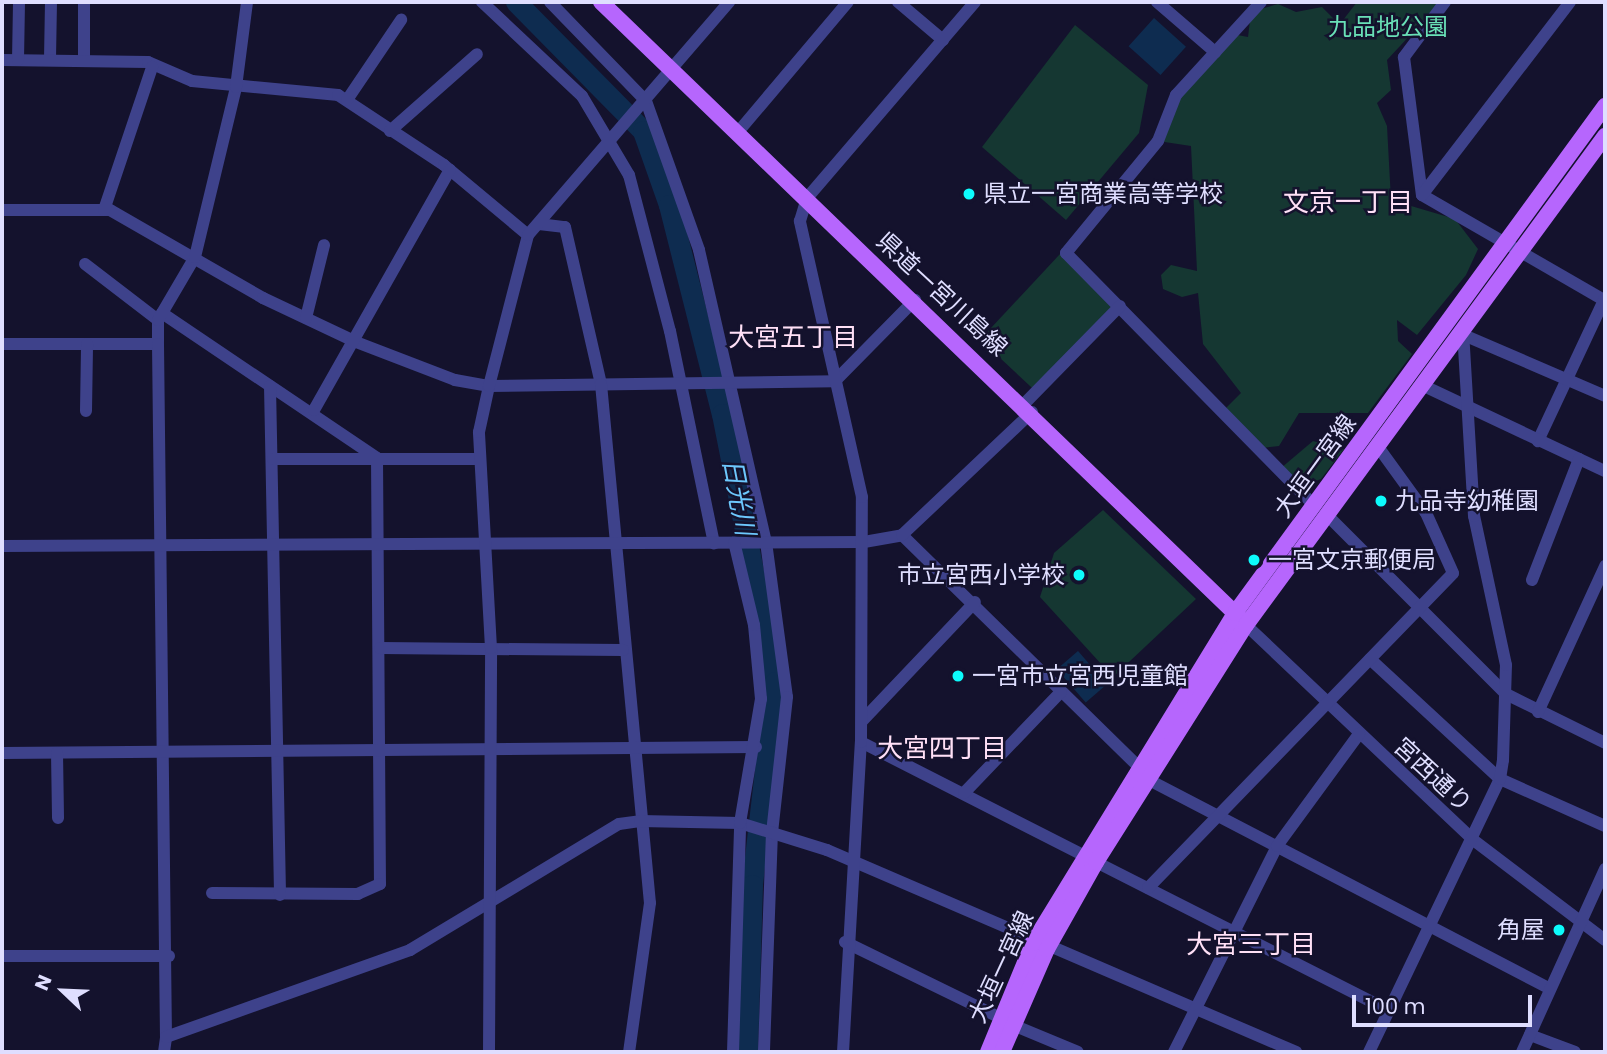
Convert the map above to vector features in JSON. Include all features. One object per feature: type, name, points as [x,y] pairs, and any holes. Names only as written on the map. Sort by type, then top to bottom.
[{"type":"main road","name":"県道一宮川島線","points":[[601,2],[1028,408],[1241,619]]},
{"type":"main road","name":"大垣一宮線","points":[[988,1052],[1007,1022],[1040,946],[1091,859],[1241,619],[1322,511],[1504,243],[1605,106]]},
{"type":"main road","name":"大垣一宮線","points":[[1322,511],[1379,448],[1465,333],[1605,136]]},
{"type":"main road","name":"大垣一宮線","points":[[1002,1052],[1007,1022]]},
{"type":"street","points":[[18,60],[19,2]]},
{"type":"street","points":[[50,59],[51,2]]},
{"type":"street","points":[[84,2],[84,59]]},
{"type":"street","points":[[164,1052],[169,956],[158,344],[160,316],[195,257],[236,87],[247,2]]},
{"type":"street","points":[[482,2],[582,96],[613,139],[645,222],[676,384],[714,543]]},
{"type":"street","points":[[550,2],[644,104],[681,190],[730,386],[763,542],[787,698],[768,831],[764,1052]]},
{"type":"street","points":[[489,1052],[491,648],[481,543],[480,459],[489,386],[528,235],[644,104],[729,2]]},
{"type":"street","points":[[738,132],[848,2]]},
{"type":"street","points":[[898,2],[943,40]]},
{"type":"street","points":[[843,1052],[845,942],[855,863],[862,721],[862,497],[800,221],[807,198],[975,2]]},
{"type":"street","points":[[1157,2],[1215,52]]},
{"type":"street","points":[[1261,2],[1169,106],[1158,141],[1066,253],[1506,694],[1605,744]]},
{"type":"street","points":[[1422,195],[1404,57],[1445,2]]},
{"type":"street","points":[[1422,195],[1570,2]]},
{"type":"street","points":[[347,100],[401,20]]},
{"type":"street","points":[[390,131],[477,54]]},
{"type":"street","points":[[2,60],[84,59],[152,67],[236,87],[304,87],[347,100],[450,170],[528,235]]},
{"type":"street","points":[[104,210],[152,67]]},
{"type":"street","points":[[314,410],[356,342],[450,170]]},
{"type":"street","points":[[1422,195],[1605,300],[1538,441]]},
{"type":"street","points":[[2,210],[104,210],[356,342],[455,380],[489,386],[730,386],[835,382],[915,300]]},
{"type":"street","points":[[539,224],[565,228],[601,384],[623,650],[650,903],[629,1052]]},
{"type":"street","points":[[306,318],[324,245]]},
{"type":"street","points":[[85,264],[160,316],[270,386],[314,410],[377,458]]},
{"type":"street","points":[[2,546],[481,543],[614,546],[864,542],[902,535],[1028,408],[1120,306]]},
{"type":"street","points":[[1369,1052],[1500,779],[1506,666],[1474,516],[1465,333],[1605,396]]},
{"type":"street","points":[[2,344],[158,344]]},
{"type":"street","points":[[86,411],[87,344]]},
{"type":"street","points":[[270,386],[275,751],[280,895]]},
{"type":"street","points":[[1424,386],[1605,471]]},
{"type":"street","points":[[1148,888],[1453,573],[1426,513],[1379,448]]},
{"type":"street","points":[[212,893],[358,894],[380,884],[377,458]]},
{"type":"street","points":[[273,459],[480,459]]},
{"type":"street","points":[[1532,580],[1579,459]]},
{"type":"street","points":[[902,535],[975,602],[1144,774],[1550,989]]},
{"type":"street","points":[[733,1052],[741,824],[756,747],[761,699],[754,625],[736,542]]},
{"type":"street","points":[[1538,712],[1605,566]]},
{"type":"street","points":[[862,721],[975,602]]},
{"type":"street","name":"宮西通り","points":[[1241,619],[1325,703],[1472,839],[1605,940]]},
{"type":"street","points":[[380,648],[623,650]]},
{"type":"street","points":[[1370,659],[1500,779],[1605,826]]},
{"type":"street","points":[[964,793],[1061,692]]},
{"type":"street","points":[[1174,1052],[1231,930],[1277,846],[1359,734]]},
{"type":"street","points":[[861,742],[1388,1010]]},
{"type":"street","points":[[2,753],[635,751],[756,747]]},
{"type":"street","points":[[57,753],[58,818]]},
{"type":"street","points":[[166,1037],[410,950],[488,900],[619,824],[640,821],[741,824],[768,831],[855,863],[1040,946],[1296,1052]]},
{"type":"street","points":[[1522,1052],[1605,869]]},
{"type":"street","points":[[845,942],[1007,1022],[1078,1052]]},
{"type":"street","points":[[2,956],[169,956]]},
{"type":"street","points":[[1530,1035],[1575,1052]]},
{"type":"green space","name":"九品地公園","points":[[1357,2],[1441,2],[1387,60],[1391,90],[1377,103],[1387,126],[1391,200],[1455,219],[1478,249],[1466,275],[1417,335],[1397,320],[1398,341],[1412,354],[1368,413],[1299,413],[1279,446],[1262,448],[1224,410],[1241,393],[1203,344],[1198,293],[1182,297],[1163,289],[1161,275],[1171,265],[1197,271],[1191,146],[1158,141],[1169,106],[1232,34],[1248,37],[1251,12],[1278,4],[1296,12],[1322,7],[1337,22],[1336,37],[1359,39],[1340,24]]},
{"type":"green space","points":[[1075,25],[1148,85],[1139,133],[1066,220],[982,147]]},
{"type":"green space","points":[[1060,254],[1117,307],[1037,393],[980,340]]},
{"type":"green space","points":[[1313,441],[1344,449],[1321,479],[1300,487],[1281,468]]},
{"type":"green space","points":[[1103,510],[1196,599],[1113,677],[1040,597],[1054,553]]},
{"type":"water","points":[[1154,18],[1186,47],[1161,75],[1129,46]]},
{"type":"water","points":[[1078,651],[1107,684],[1086,703],[1057,669]]},
{"type":"waterway","name":"日光川","points":[[516,2],[643,131],[669,205],[722,414],[775,682],[752,885],[747,1052]]},
{"type":"place","name":"県立一宮商業高等学校","points":[[969,194]]},
{"type":"place","name":"九品寺幼稚園","points":[[1381,501]]},
{"type":"place","name":"一宮文京郵便局","points":[[1254,560]]},
{"type":"place","name":"市立宮西小学校","points":[[1079,575]]},
{"type":"place","name":"一宮市立宮西児童館","points":[[958,676]]},
{"type":"place","name":"角屋","points":[[1559,930]]},
{"type":"district","name":"文京一丁目","points":[[1348,203]]},
{"type":"district","name":"大宮五丁目","points":[[793,338]]},
{"type":"district","name":"大宮四丁目","points":[[942,749]]},
{"type":"district","name":"大宮三丁目","points":[[1251,945]]}]
